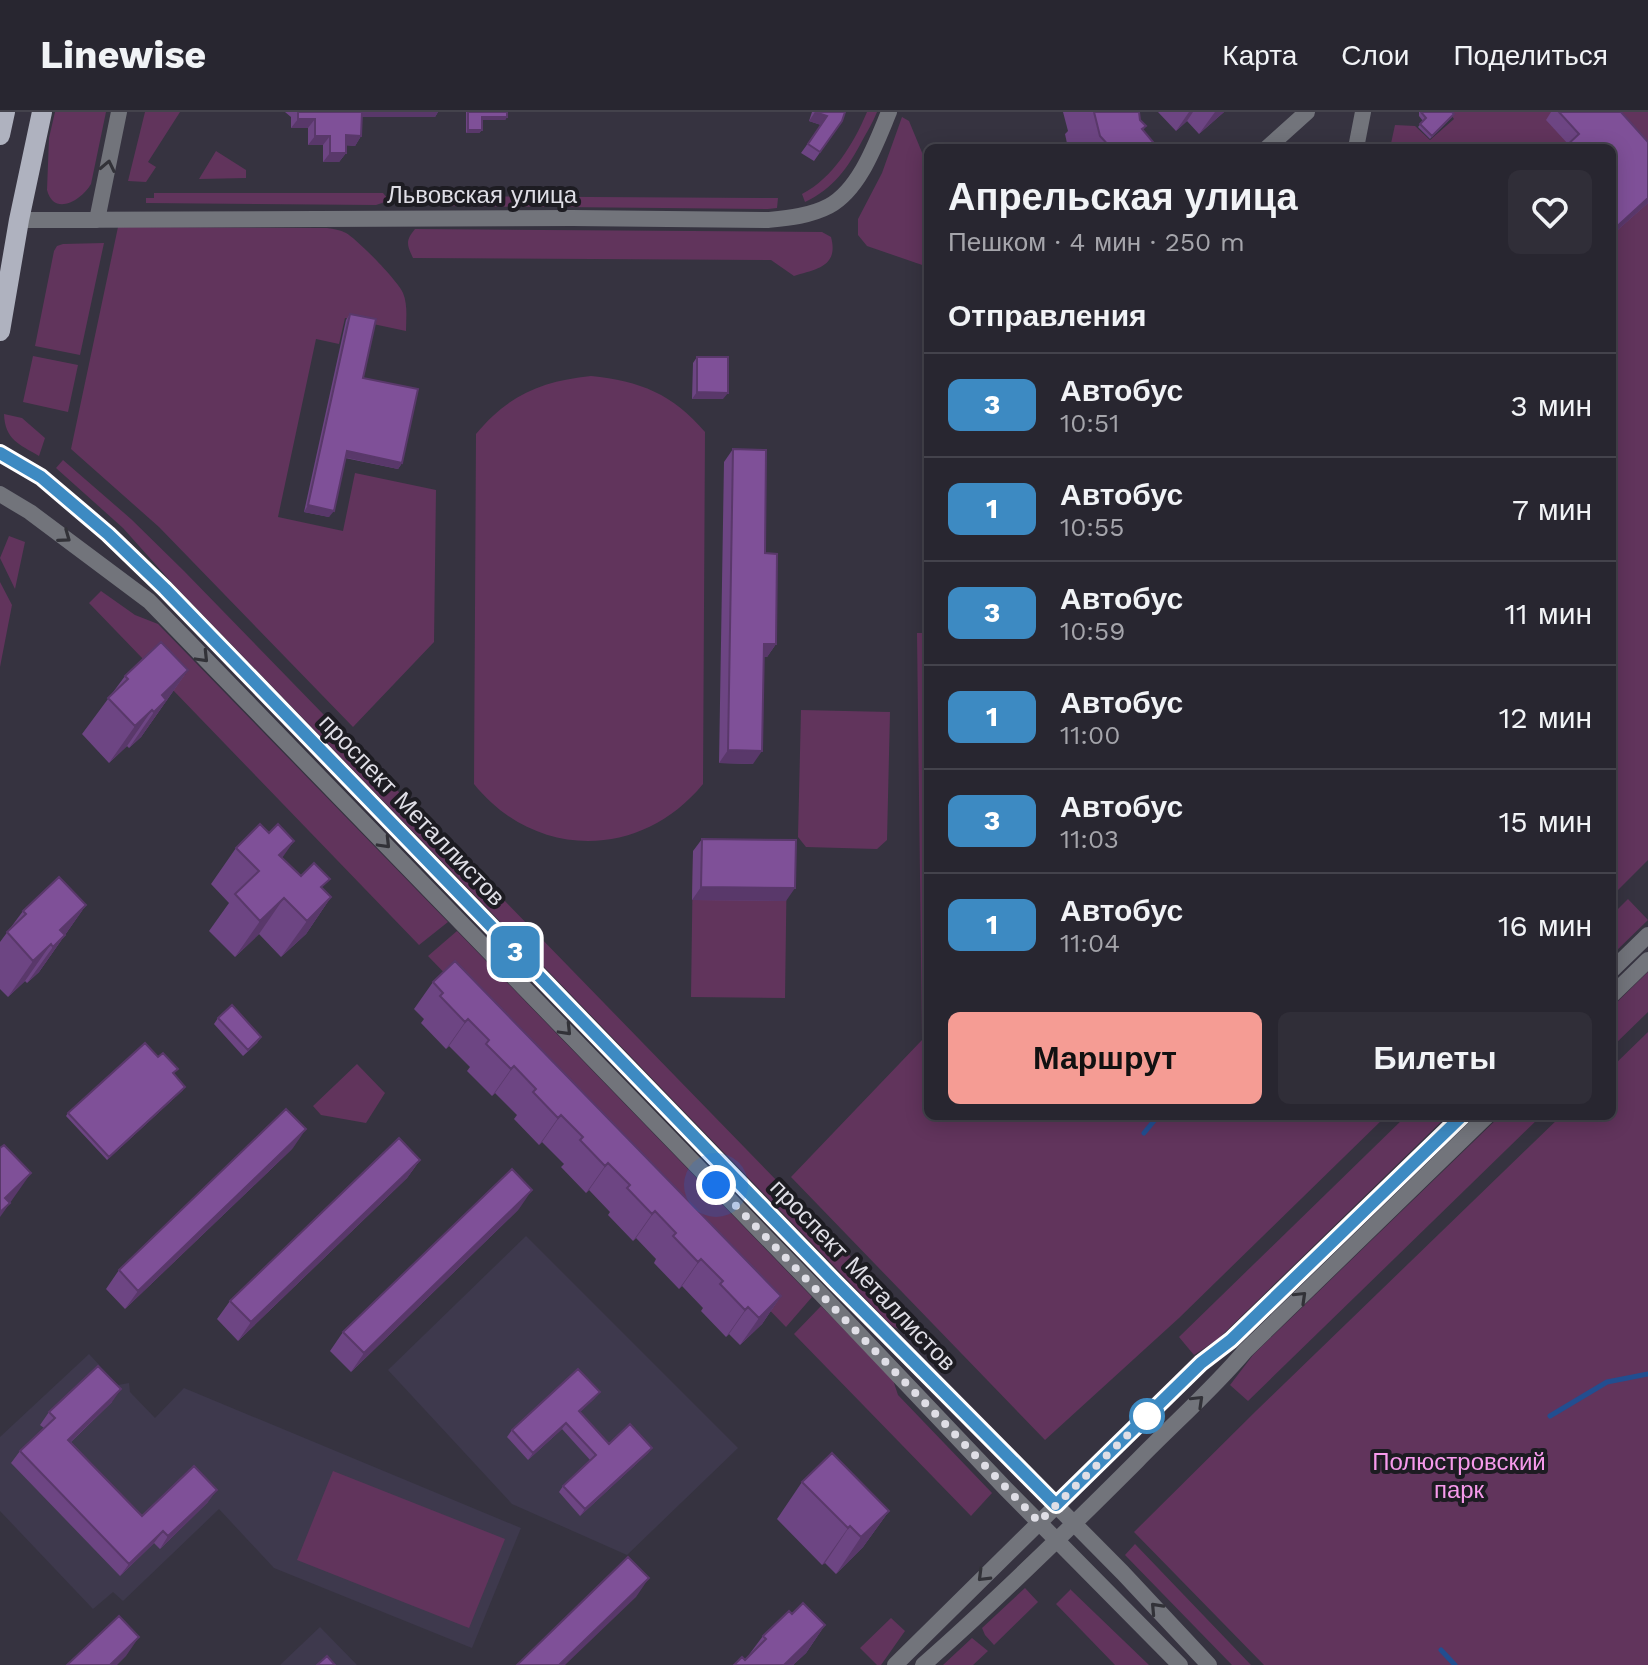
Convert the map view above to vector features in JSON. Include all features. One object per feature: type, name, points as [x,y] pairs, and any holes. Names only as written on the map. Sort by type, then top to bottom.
[{"type":"main road","points":[[0,135],[5,112]]},
{"type":"main road","points":[[0,331],[42,112]]},
{"type":"street","points":[[97,220],[119,112]]},
{"type":"street","name":"Львовская улица","points":[[19,220],[768,220],[793,217],[831,205],[849,189],[874,149],[889,112]]},
{"type":"street","points":[[1271,144],[1307,112]]},
{"type":"street","points":[[1357,144],[1363,112]]},
{"type":"street","name":"проспект Металлистов","points":[[0,453],[41,477],[108,534],[165,589],[1209,1665]]},
{"type":"street","name":"проспект Металлистов","points":[[0,494],[42,520],[149,601],[1180,1665]]},
{"type":"street","points":[[1616,966],[1648,935]]},
{"type":"street","points":[[1616,991],[1648,960]]},
{"type":"street","points":[[895,1665],[1201,1363],[1231,1340],[1458,1120]]},
{"type":"street","points":[[923,1665],[1057,1540],[1221,1380],[1245,1351],[1483,1120]]},
{"type":"shaded area","points":[[526,1236],[738,1448],[627,1555],[512,1504],[388,1370]]},
{"type":"shaded area","points":[[89,1354],[118,1385],[129,1383],[130,1392],[155,1418],[184,1388],[521,1528],[472,1648],[274,1568],[219,1509],[123,1601],[113,1592],[93,1609],[0,1511],[0,1437]]},
{"type":"shaded area","points":[[320,1627],[357,1665],[280,1665]]},
{"type":"green space","points":[[55,112],[106,112],[91,184],[75,200],[62,204],[56,203],[47,190],[49,138]]},
{"type":"green space","points":[[145,112],[180,112],[148,162],[156,167],[146,182],[128,181]]},
{"type":"green space","points":[[867,112],[877,112],[845,169],[824,191],[805,202],[802,194],[823,179],[841,159]]},
{"type":"green space","points":[[1449,112],[1648,112],[1648,860],[1616,892],[1616,144],[1391,144],[1395,125],[1415,126],[1430,140],[1454,119]]},
{"type":"green space","points":[[902,117],[909,121],[924,157],[924,266],[867,246],[858,235],[858,219],[882,173]]},
{"type":"green space","points":[[216,151],[246,170],[246,178],[199,179]]},
{"type":"green space","points":[[154,193],[383,193],[387,198],[376,205],[146,203],[146,198],[154,198]]},
{"type":"green space","points":[[427,196],[778,198],[777,208],[768,209],[440,206]]},
{"type":"green space","points":[[118,227],[337,230],[346,233],[368,252],[403,293],[406,331],[345,318],[339,344],[316,339],[278,517],[343,531],[355,473],[436,490],[434,642],[353,727],[159,527],[71,449]]},
{"type":"green space","points":[[415,229],[822,232],[831,237],[833,247],[829,261],[824,265],[794,276],[771,260],[413,258],[408,243]]},
{"type":"green space","points":[[104,243],[80,355],[35,346],[57,246]]},
{"type":"green space","points":[[33,356],[78,365],[68,412],[23,402]]},
{"type":"green space","points":[[591,376],[625,382],[654,392],[681,408],[705,432],[703,784],[678,809],[650,827],[619,837],[588,841],[557,837],[527,827],[499,809],[474,784],[476,434],[501,409],[527,392],[573,378]]},
{"type":"green space","points":[[4,414],[22,418],[45,438],[39,456],[10,436]]},
{"type":"green space","points":[[63,460],[131,519],[184,571],[921,1329],[902,1330],[891,1325],[173,584],[123,528],[56,468]]},
{"type":"green space","points":[[9,536],[25,542],[15,589],[0,558]]},
{"type":"green space","points":[[0,582],[12,605],[0,667]]},
{"type":"green space","points":[[101,591],[135,615],[158,624],[448,922],[419,945],[89,603]]},
{"type":"green space","points":[[917,633],[924,633],[924,1120],[1382,1120],[1179,1318],[1045,1440],[791,1177],[922,1040]]},
{"type":"green space","points":[[801,710],[890,712],[887,840],[877,849],[806,847],[798,837]]},
{"type":"green space","points":[[693,851],[787,853],[785,998],[691,997]]},
{"type":"green space","points":[[1628,899],[1648,920],[1616,951],[1616,911]]},
{"type":"green space","points":[[457,931],[812,1297],[786,1327],[428,956]]},
{"type":"green space","points":[[1648,972],[1648,1012],[1616,1043],[1616,1003]]},
{"type":"green space","name":"Полюстровский парк","points":[[1648,1032],[1648,1665],[1264,1665],[1134,1532],[1557,1120],[1616,1120],[1616,1063]]},
{"type":"green space","points":[[357,1064],[385,1093],[366,1123],[321,1115],[313,1106]]},
{"type":"green space","points":[[1402,1120],[1443,1120],[1218,1339],[1194,1355],[1179,1337]]},
{"type":"green space","points":[[1496,1120],[1537,1120],[1248,1401],[1230,1385],[1253,1355]]},
{"type":"green space","points":[[821,1306],[893,1380],[898,1395],[992,1493],[971,1516],[794,1334]]},
{"type":"green space","points":[[333,1471],[505,1539],[469,1628],[297,1560]]},
{"type":"green space","points":[[1135,1544],[1251,1665],[1232,1665],[1125,1555]]},
{"type":"green space","points":[[1025,1588],[1038,1602],[994,1645],[982,1628]]},
{"type":"green space","points":[[1071,1589],[1149,1665],[1115,1665],[1056,1604]]},
{"type":"green space","points":[[891,1618],[905,1631],[881,1665],[877,1665],[860,1648]]},
{"type":"green space","points":[[972,1638],[988,1651],[973,1665],[943,1665]]},
{"type":"building","points":[[298,112],[362,112],[361,136],[346,135],[346,153],[330,153],[330,136],[315,136],[315,119],[298,119]]},
{"type":"building","points":[[468,112],[507,112],[507,117],[482,117],[482,130],[468,130]]},
{"type":"building","points":[[815,112],[845,112],[820,152],[808,144],[827,116]]},
{"type":"building","points":[[1094,112],[1139,112],[1140,120],[1146,126],[1142,129],[1155,144],[1107,144],[1100,136]]},
{"type":"building","points":[[1421,112],[1454,114],[1432,136],[1420,124],[1426,118]]},
{"type":"building","points":[[1559,112],[1621,112],[1648,142],[1648,198],[1616,227],[1616,144],[1568,144],[1579,134]]},
{"type":"building","points":[[350,314],[376,319],[363,378],[418,389],[402,463],[347,451],[334,511],[308,505]]},
{"type":"building","points":[[697,357],[728,357],[728,393],[697,392]]},
{"type":"building","points":[[733,449],[766,450],[765,553],[777,554],[776,644],[764,644],[762,751],[728,750]]},
{"type":"building","points":[[161,642],[188,670],[162,695],[166,700],[135,726],[108,698],[128,679],[125,676]]},
{"type":"building","points":[[260,824],[269,833],[278,824],[294,841],[279,855],[301,876],[314,863],[330,879],[321,887],[331,897],[307,921],[284,898],[260,921],[235,894],[259,871],[236,848]]},
{"type":"building","points":[[702,839],[796,840],[795,888],[701,887]]},
{"type":"building","points":[[59,877],[86,905],[60,930],[65,935],[33,961],[7,932],[26,914],[23,911]]},
{"type":"building","points":[[455,961],[781,1296],[759,1318],[748,1307],[745,1310],[720,1284],[723,1281],[701,1259],[698,1262],[655,1211],[652,1214],[627,1188],[630,1185],[608,1163],[605,1166],[580,1140],[583,1137],[561,1115],[558,1118],[533,1092],[536,1089],[514,1066],[511,1069],[486,1044],[489,1040],[468,1019],[465,1022],[440,996],[443,993],[433,982]]},
{"type":"building","points":[[232,1005],[261,1037],[248,1050],[218,1018]]},
{"type":"building","points":[[145,1043],[158,1057],[163,1053],[178,1069],[173,1073],[185,1087],[109,1157],[68,1113]]},
{"type":"building","points":[[286,1109],[306,1129],[138,1291],[119,1270]]},
{"type":"building","points":[[399,1138],[420,1160],[251,1322],[230,1301]]},
{"type":"building","points":[[4,1145],[31,1173],[5,1198],[10,1203],[0,1212],[0,1148]]},
{"type":"building","points":[[512,1169],[532,1190],[364,1353],[343,1332]]},
{"type":"building","points":[[98,1366],[121,1389],[68,1440],[142,1516],[194,1466],[217,1490],[168,1536],[163,1531],[129,1564],[20,1451],[55,1418],[49,1412]]},
{"type":"building","points":[[578,1369],[600,1392],[579,1411],[609,1444],[630,1424],[652,1448],[585,1509],[563,1486],[596,1455],[566,1423],[533,1453],[512,1430]]},
{"type":"building","points":[[832,1453],[889,1511],[861,1537],[802,1482]]},
{"type":"building","points":[[628,1557],[649,1578],[559,1665],[517,1665]]},
{"type":"building","points":[[803,1603],[825,1625],[784,1665],[734,1665],[742,1657],[745,1660],[766,1639],[763,1636],[789,1611],[792,1614]]},
{"type":"building","points":[[119,1616],[139,1637],[110,1665],[67,1665]]},
{"type":"building","points":[[327,1656],[335,1665],[317,1665]]},
{"type":"waterway","points":[[1144,1133],[1155,1120]]},
{"type":"waterway","points":[[1550,1416],[1607,1382],[1648,1374]]},
{"type":"waterway","points":[[1441,1650],[1455,1665]]},
{"type":"bus line","name":"3","points":[[0,453],[41,477],[108,534],[165,589],[835,1282],[1056,1505],[1458,1120]]},
{"type":"route","points":[[716,1185],[1039,1522],[1147,1416]]}]
